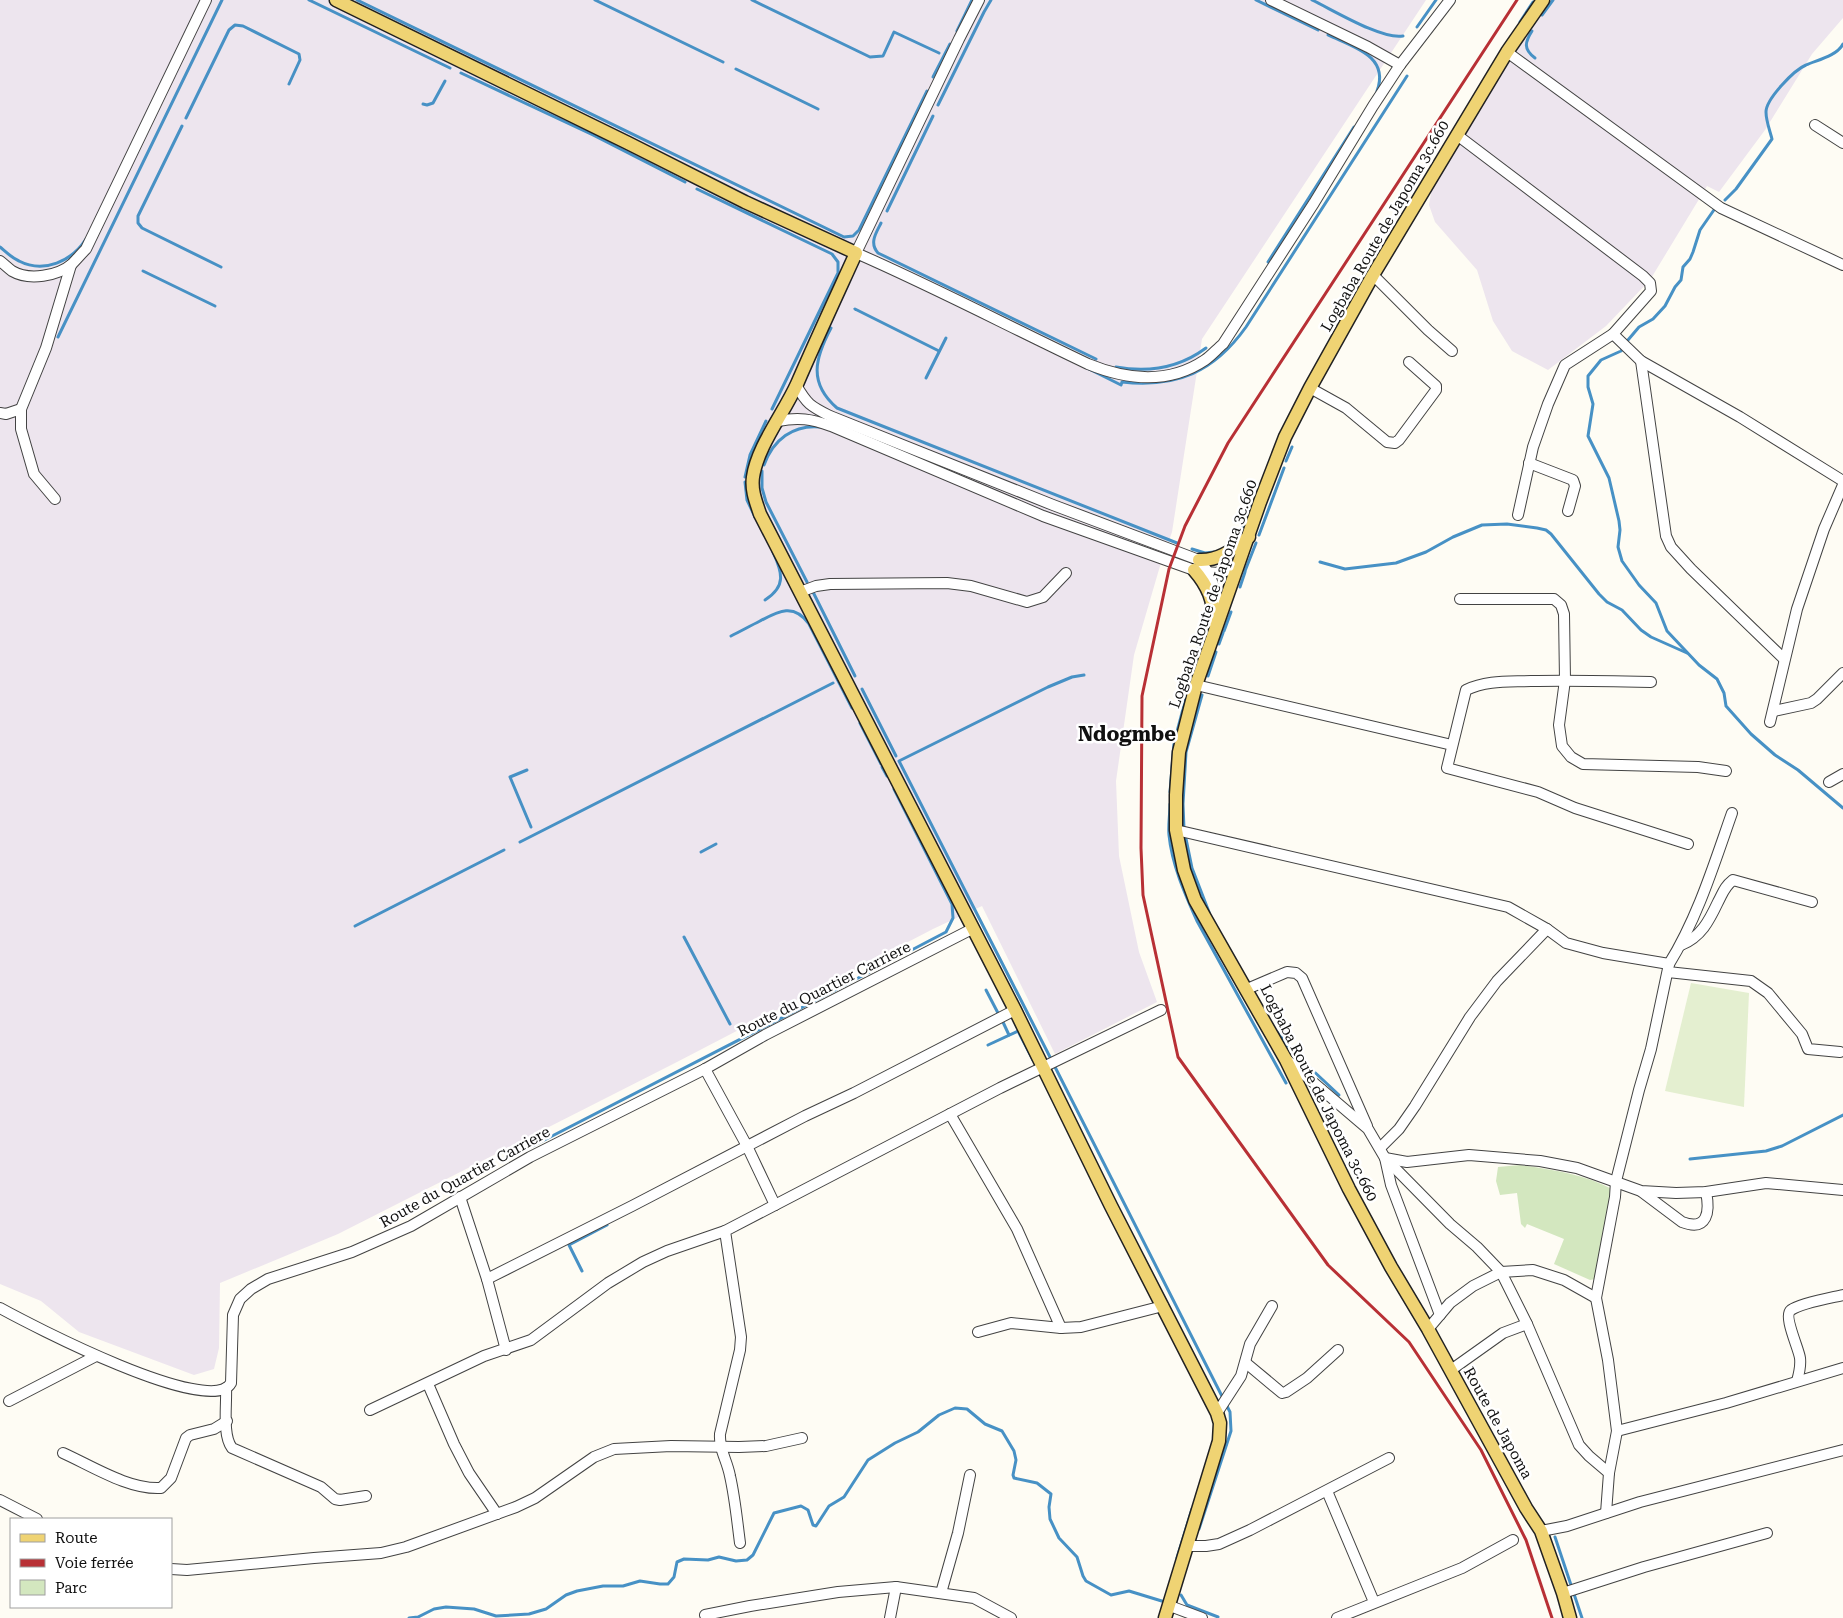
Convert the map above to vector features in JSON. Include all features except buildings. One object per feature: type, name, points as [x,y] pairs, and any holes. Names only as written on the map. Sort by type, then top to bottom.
[{"type":"main road","points":[[336,0],[462,60],[745,202],[856,252],[805,361],[796,385],[757,462],[753,478],[753,493],[760,514],[1015,1010],[1111,1206],[1217,1413],[1220,1423],[1218,1441],[1165,1618]]},
{"type":"main road","name":"Logbaba Route de Japoma 3c.660","points":[[1428,1329],[1349,1189],[1286,1060],[1195,900],[1184,870],[1176,830],[1179,752],[1196,685],[1260,502],[1285,437],[1373,274],[1507,52],[1543,0]]},
{"type":"main road","points":[[1214,634],[1214,612],[1210,595],[1197,565],[1230,552],[1248,537]]},
{"type":"main road","name":"Route de Japoma","points":[[1428,1329],[1526,1508],[1541,1531],[1570,1618]]},
{"type":"street","points":[[0,261],[12,271],[24,276],[34,276],[53,273],[71,265],[86,249],[206,0]]},
{"type":"street","points":[[979,0],[856,252],[1105,371],[1128,377],[1156,378],[1180,372],[1205,360],[1223,344],[1373,106],[1400,66],[1450,0]]},
{"type":"street","points":[[1271,0],[1368,47],[1400,66]]},
{"type":"street","points":[[1507,52],[1721,208],[1843,265]]},
{"type":"street","points":[[1815,125],[1843,144]]},
{"type":"street","points":[[1456,135],[1606,247],[1650,283],[1651,291],[1648,296],[1613,334],[1565,365],[1548,404],[1529,463],[1518,515]]},
{"type":"street","points":[[55,499],[34,474],[20,429],[21,408],[46,348],[71,265]]},
{"type":"street","points":[[1373,274],[1428,330],[1452,351]]},
{"type":"street","points":[[1613,334],[1641,361],[1740,417],[1843,481]]},
{"type":"street","points":[[1641,361],[1666,536],[1671,547],[1784,659]]},
{"type":"street","points":[[1310,388],[1346,408],[1387,442],[1395,443],[1436,390],[1436,386],[1409,362]]},
{"type":"street","points":[[796,385],[805,400],[812,407],[830,416],[1053,505],[1197,565],[1209,573],[1228,572],[1238,564]]},
{"type":"street","points":[[0,413],[6,414],[21,408]]},
{"type":"street","points":[[778,420],[808,419],[831,426],[1043,516],[1197,565]]},
{"type":"street","points":[[1529,463],[1573,480],[1575,486],[1568,511]]},
{"type":"street","points":[[1770,722],[1774,711],[1784,659],[1798,609],[1824,529],[1843,485]]},
{"type":"street","points":[[800,592],[816,586],[830,584],[947,583],[971,586],[1027,602],[1042,597],[1066,573]]},
{"type":"street","points":[[1209,573],[1221,611]]},
{"type":"street","points":[[1460,599],[1554,599],[1561,605],[1564,614],[1565,680],[1559,725],[1562,746],[1570,757],[1583,764],[1698,767],[1726,771]]},
{"type":"street","points":[[1774,711],[1811,703],[1843,672]]},
{"type":"street","points":[[1651,682],[1565,680],[1496,682],[1478,685],[1466,690],[1447,768],[1538,792],[1575,808],[1688,844]]},
{"type":"street","points":[[1196,685],[1452,745]]},
{"type":"street","points":[[1829,782],[1843,774]]},
{"type":"street","points":[[1606,1513],[1609,1473],[1617,1431],[1608,1360],[1596,1298],[1615,1197],[1616,1181],[1651,1049],[1668,968],[1681,945],[1708,882],[1732,813]]},
{"type":"street","points":[[1176,830],[1508,907],[1547,929],[1566,944],[1668,968],[1752,981],[1768,993],[1791,1020],[1802,1034],[1808,1049],[1840,1052]]},
{"type":"street","points":[[1681,945],[1694,940],[1704,928],[1725,886],[1733,880],[1812,902]]},
{"type":"street","name":"Route du Quartier Carriere","points":[[366,1496],[335,1499],[321,1487],[232,1448],[228,1442],[226,1434],[226,1388],[231,1383],[233,1315],[240,1299],[251,1288],[268,1279],[352,1252],[411,1226],[530,1157],[705,1069],[765,1035],[972,929]]},
{"type":"street","points":[[1380,1148],[1399,1129],[1470,1017],[1497,981],[1547,929]]},
{"type":"street","points":[[1247,989],[1287,972],[1296,973],[1302,978],[1368,1128],[1385,1158],[1391,1185],[1440,1315]]},
{"type":"street","points":[[487,1279],[1015,1010]]},
{"type":"street","points":[[370,1410],[484,1356],[531,1340],[608,1283],[643,1262],[667,1251],[725,1231],[950,1114],[1161,1010]]},
{"type":"street","points":[[1286,1060],[1368,1128]]},
{"type":"street","points":[[705,1069],[747,1146],[775,1205]]},
{"type":"street","points":[[950,1114],[1016,1228],[1061,1328]]},
{"type":"street","points":[[1385,1158],[1407,1162],[1469,1155],[1540,1161],[1576,1168],[1641,1191],[1682,1222],[1690,1225],[1704,1220],[1708,1214],[1709,1204],[1706,1192]]},
{"type":"street","points":[[1385,1158],[1450,1224],[1477,1247],[1501,1272],[1527,1324],[1579,1445],[1588,1456],[1609,1473]]},
{"type":"street","points":[[1641,1191],[1706,1192],[1766,1183],[1843,1190]]},
{"type":"street","points":[[460,1197],[487,1279],[506,1350]]},
{"type":"street","points":[[725,1231],[741,1337],[740,1350],[720,1434],[720,1446],[730,1473],[740,1543]]},
{"type":"street","points":[[1428,1329],[1450,1303],[1473,1286],[1501,1272],[1533,1270],[1564,1280],[1596,1298]]},
{"type":"street","points":[[1797,1381],[1800,1356],[1789,1320],[1789,1313],[1791,1310],[1807,1304],[1843,1295]]},
{"type":"street","points":[[978,1332],[1011,1323],[1061,1328],[1081,1327],[1163,1306]]},
{"type":"street","points":[[1217,1413],[1238,1381],[1246,1363],[1255,1332],[1272,1306]]},
{"type":"street","points":[[1,1310],[96,1356],[142,1374],[186,1387],[209,1390],[226,1388]]},
{"type":"street","points":[[1451,1370],[1503,1333],[1527,1324]]},
{"type":"street","points":[[1246,1363],[1282,1393],[1307,1378],[1338,1350]]},
{"type":"street","points":[[9,1401],[96,1356]]},
{"type":"street","points":[[1617,1431],[1726,1403],[1843,1368]]},
{"type":"street","points":[[428,1384],[469,1473],[497,1514]]},
{"type":"street","points":[[63,1453],[129,1483],[161,1488],[171,1478],[186,1438],[190,1435],[214,1429],[227,1421]]},
{"type":"street","points":[[172,1569],[187,1570],[314,1558],[381,1554],[406,1547],[536,1498],[594,1457],[614,1449],[671,1446],[766,1446],[802,1438]]},
{"type":"street","points":[[1541,1531],[1566,1526],[1658,1497],[1843,1450]]},
{"type":"street","points":[[1187,1546],[1219,1544],[1250,1530],[1389,1458]]},
{"type":"street","points":[[941,1593],[958,1533],[970,1475]]},
{"type":"street","points":[[1327,1491],[1374,1602]]},
{"type":"street","points":[[0,1500],[36,1518]]},
{"type":"street","points":[[1563,1593],[1644,1567],[1768,1533]]},
{"type":"street","points":[[1337,1618],[1462,1568],[1513,1540]]},
{"type":"street","points":[[890,1618],[896,1587]]},
{"type":"street","points":[[705,1616],[750,1606],[838,1592],[896,1587],[974,1598],[1011,1618]]},
{"type":"street","points":[[1170,1606],[1202,1618]]},
{"type":"shaded area","points":[[0,0],[1426,0],[1202,339],[1172,532],[1134,655],[1116,781],[1119,856],[1139,952],[1157,1002],[1055,1054],[982,906],[933,929],[677,1062],[338,1234],[220,1283],[219,1348],[214,1369],[194,1375],[79,1332],[41,1301],[0,1284]]},
{"type":"shaded area","points":[[1546,0],[1843,0],[1843,18],[1812,54],[1765,130],[1719,192],[1707,186],[1650,280],[1606,326],[1548,370],[1512,351],[1493,321],[1477,270],[1435,222],[1429,205],[1432,187]]},
{"type":"green space","points":[[1691,983],[1749,993],[1744,1107],[1665,1091]]},
{"type":"green space","points":[[1520,1165],[1580,1176],[1614,1190],[1613,1202],[1603,1230],[1595,1279],[1590,1280],[1554,1264],[1564,1239],[1527,1224],[1525,1228],[1521,1224],[1517,1193],[1500,1195],[1496,1181],[1498,1167]]},
{"type":"waterway","points":[[58,337],[222,0]]},
{"type":"waterway","points":[[309,0],[450,68]]},
{"type":"waterway","points":[[357,0],[844,237],[853,236],[859,230],[927,91]]},
{"type":"waterway","points":[[595,0],[723,62]]},
{"type":"waterway","points":[[752,0],[870,57],[883,56],[894,32],[939,53]]},
{"type":"waterway","points":[[957,31],[972,0]]},
{"type":"waterway","points":[[938,105],[991,0]]},
{"type":"waterway","points":[[1256,0],[1318,30]]},
{"type":"waterway","points":[[1312,0],[1371,29],[1394,36],[1403,36]]},
{"type":"waterway","points":[[1417,27],[1436,0]]},
{"type":"waterway","points":[[1542,15],[1553,0]]},
{"type":"waterway","points":[[1520,22],[1533,2]]},
{"type":"waterway","points":[[186,118],[229,30],[235,25],[243,26],[299,54],[300,60],[289,84]]},
{"type":"waterway","points":[[1532,31],[1526,45],[1528,52],[1535,58]]},
{"type":"waterway","points":[[1328,35],[1367,54],[1374,61],[1380,79],[1377,91]]},
{"type":"waterway","points":[[933,77],[950,44]]},
{"type":"waterway","points":[[1725,200],[1736,189],[1772,139],[1766,112],[1767,106],[1775,93],[1801,68],[1832,55],[1843,44]]},
{"type":"waterway","points":[[736,69],[818,109]]},
{"type":"waterway","points":[[461,73],[593,135],[685,182]]},
{"type":"waterway","points":[[1087,368],[1121,385],[1122,382],[1160,382],[1193,374],[1221,355],[1234,343],[1246,327],[1407,76]]},
{"type":"waterway","points":[[423,104],[433,103],[445,81]]},
{"type":"waterway","points":[[887,211],[933,116]]},
{"type":"waterway","points":[[182,126],[138,216],[138,223],[142,228],[221,267]]},
{"type":"waterway","points":[[1268,262],[1354,127]]},
{"type":"waterway","points":[[697,189],[832,254],[838,262],[838,273],[772,409]]},
{"type":"waterway","points":[[1628,340],[1639,327],[1653,319],[1665,306],[1681,280],[1683,267],[1690,259],[1700,230],[1716,207]]},
{"type":"waterway","points":[[881,223],[875,234],[874,242],[878,253],[1096,359]]},
{"type":"waterway","points":[[0,247],[11,257],[28,265],[47,266],[73,254],[86,239]]},
{"type":"waterway","points":[[143,271],[215,306]]},
{"type":"waterway","points":[[855,309],[939,351]]},
{"type":"waterway","points":[[831,328],[821,350],[817,370],[818,380],[822,389],[837,408],[1177,543]]},
{"type":"waterway","points":[[926,378],[946,338]]},
{"type":"waterway","points":[[1624,347],[1621,351],[1601,360],[1588,376],[1588,387],[1593,404],[1588,436],[1609,478],[1619,521],[1618,547],[1622,561],[1639,585],[1656,603],[1667,631],[1699,665],[1717,679],[1724,693],[1726,706],[1751,734],[1843,808]]},
{"type":"waterway","points":[[1116,367],[1128,369],[1163,367],[1185,360],[1206,348]]},
{"type":"waterway","points":[[745,477],[750,455],[766,421]]},
{"type":"waterway","points":[[764,465],[773,448],[785,436],[802,428],[821,427]]},
{"type":"waterway","points":[[1286,461],[1292,447]]},
{"type":"waterway","points":[[1259,535],[1284,468]]},
{"type":"waterway","points":[[762,471],[762,488],[766,502],[807,582]]},
{"type":"waterway","points":[[745,482],[747,500],[755,517]]},
{"type":"waterway","points":[[1241,530],[1253,502]]},
{"type":"waterway","points":[[1320,562],[1345,569],[1396,563],[1426,552],[1453,537],[1482,525],[1507,524],[1546,530],[1607,602],[1622,610],[1641,630],[1651,637],[1687,653]]},
{"type":"waterway","points":[[1245,571],[1256,543]]},
{"type":"waterway","points":[[1192,549],[1205,553],[1214,552]]},
{"type":"waterway","points":[[765,600],[772,595],[780,584],[779,566],[773,552]]},
{"type":"waterway","points":[[1240,587],[1245,572]]},
{"type":"waterway","points":[[812,590],[855,676]]},
{"type":"waterway","points":[[731,636],[780,612],[792,611],[798,613],[809,624],[852,708]]},
{"type":"waterway","points":[[1224,631],[1231,612]]},
{"type":"waterway","points":[[1206,623],[1208,614]]},
{"type":"waterway","points":[[1219,644],[1223,633]]},
{"type":"waterway","points":[[1170,792],[1174,743],[1200,645]]},
{"type":"waterway","points":[[1208,676],[1216,652]]},
{"type":"waterway","points":[[1052,1061],[899,761],[1048,687],[1072,677],[1084,675]]},
{"type":"waterway","points":[[520,842],[833,683]]},
{"type":"waterway","points":[[862,689],[896,756]]},
{"type":"waterway","points":[[1202,695],[1186,752],[1183,804],[1184,829],[1192,868],[1209,912]]},
{"type":"waterway","points":[[860,723],[881,764]]},
{"type":"waterway","points":[[882,767],[887,776]]},
{"type":"waterway","points":[[527,770],[510,777],[531,827]]},
{"type":"waterway","points":[[521,1152],[946,932],[953,918],[952,904],[894,789]]},
{"type":"waterway","points":[[1170,804],[1169,831],[1171,846],[1176,868],[1188,900],[1197,921],[1286,1083]]},
{"type":"waterway","points":[[701,852],[716,844]]},
{"type":"waterway","points":[[355,926],[504,850]]},
{"type":"waterway","points":[[684,937],[730,1024]]},
{"type":"waterway","points":[[986,990],[999,1015]]},
{"type":"waterway","points":[[1002,1020],[1009,1035]]},
{"type":"waterway","points":[[988,1045],[1018,1031],[1033,1060]]},
{"type":"waterway","points":[[1277,1032],[1292,1051],[1339,1095]]},
{"type":"waterway","points":[[1054,1065],[1230,1412],[1231,1431],[1199,1529]]},
{"type":"waterway","points":[[1690,1159],[1766,1151],[1782,1146],[1843,1115]]},
{"type":"waterway","points":[[582,1271],[569,1245],[607,1225]]},
{"type":"waterway","points":[[409,1618],[418,1617],[434,1609],[446,1607],[474,1609],[496,1616],[529,1614],[546,1609],[566,1595],[577,1591],[603,1586],[623,1586],[640,1581],[668,1584],[674,1577],[677,1562],[684,1559],[708,1560],[719,1557],[736,1561],[747,1560],[753,1555],[774,1513],[801,1506],[808,1510],[813,1525],[816,1526],[829,1506],[844,1497],[868,1460],[895,1443],[918,1432],[939,1415],[955,1408],[967,1409],[985,1424],[1002,1431],[1014,1451],[1016,1460],[1014,1478],[1037,1483],[1051,1494],[1050,1519],[1059,1538],[1077,1557],[1086,1581],[1111,1595],[1129,1591],[1165,1602]]},
{"type":"waterway","points":[[1177,1558],[1192,1509]]},
{"type":"waterway","points":[[1555,1537],[1582,1618]]},
{"type":"waterway","points":[[1181,1595],[1187,1605],[1218,1617]]},
{"type":"railway","points":[[1517,0],[1228,443],[1185,526],[1169,569],[1142,696],[1141,848],[1143,895],[1178,1057],[1328,1265],[1409,1342],[1481,1450],[1526,1540],[1552,1618]]},
{"type":"district","name":"Ndogmbe","points":[[1127,734]]}]
